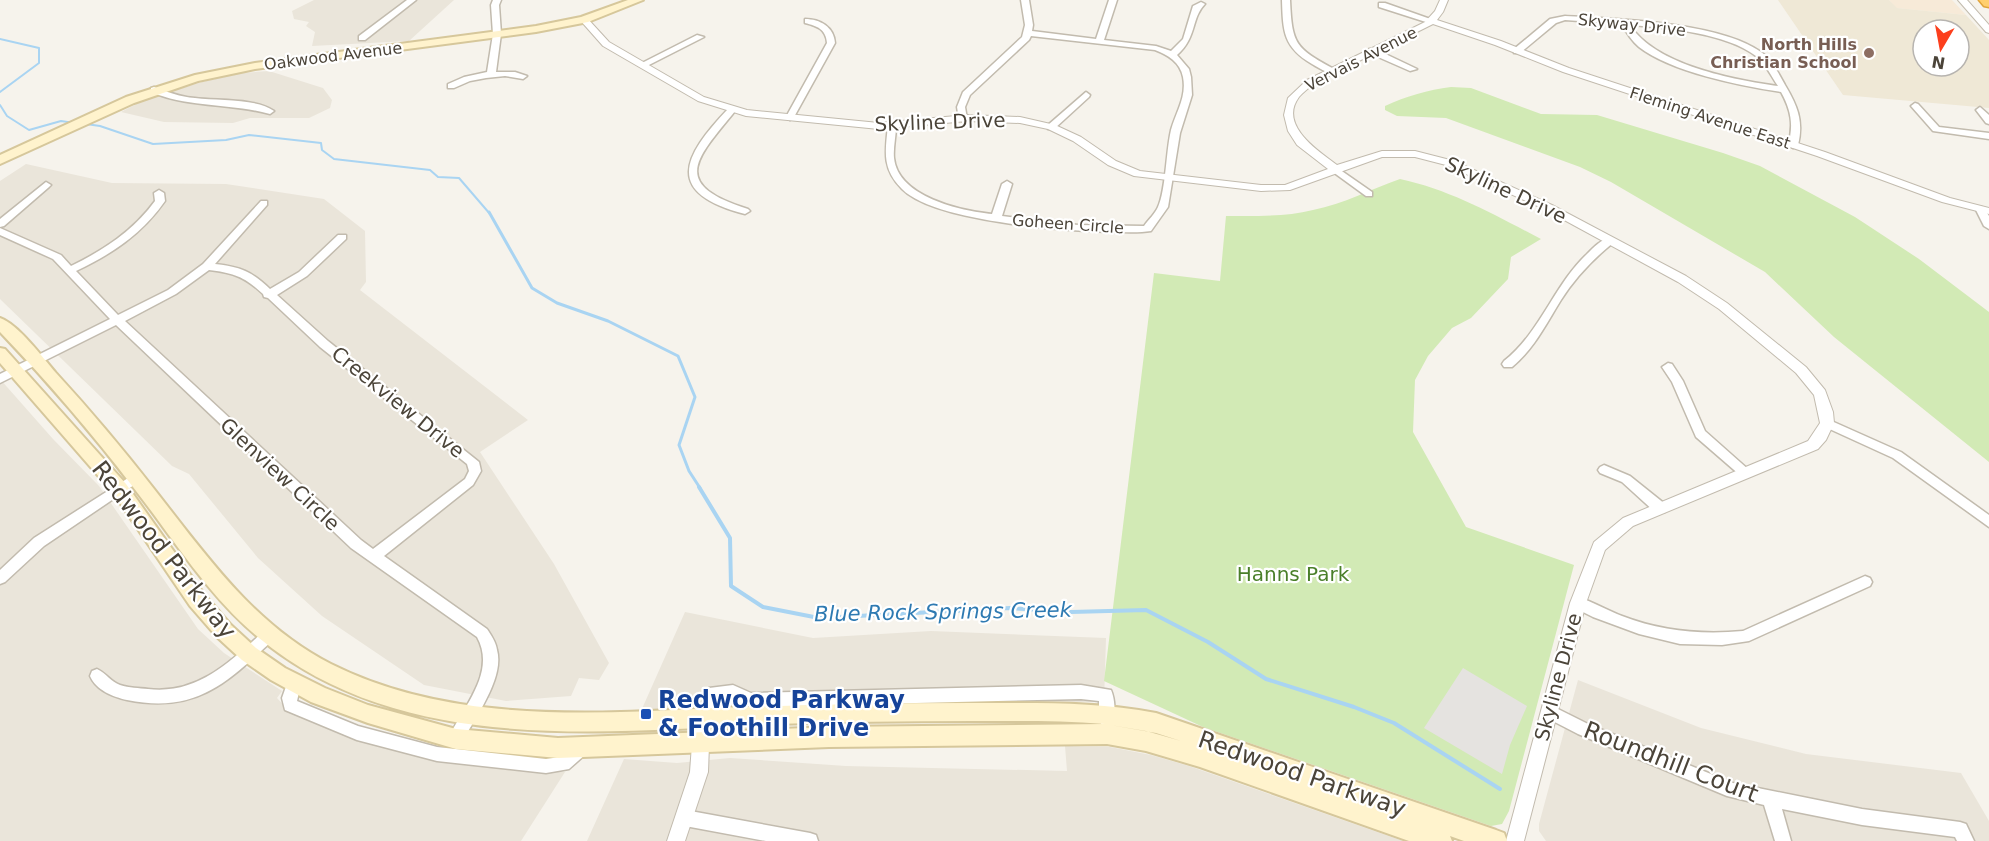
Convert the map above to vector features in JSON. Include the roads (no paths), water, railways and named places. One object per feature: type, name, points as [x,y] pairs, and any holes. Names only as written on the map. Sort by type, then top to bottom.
[{"type":"main road","name":"Oakwood Avenue","points":[[0,160],[27,146],[38,144],[105,110],[154,90],[195,78],[255,66],[497,34],[584,20],[638,0]]},
{"type":"main road","name":"Oakwood Avenue","points":[[0,168],[33,150],[38,144]]},
{"type":"main road","name":"Redwood Parkway","points":[[0,323],[34,362],[128,484],[246,615],[269,636],[296,655],[337,677],[409,703],[468,715],[542,722],[830,712],[1084,711],[1146,741],[1200,757],[1441,841]]},
{"type":"main road","name":"Redwood Parkway","points":[[0,353],[8,375],[128,484],[197,600],[224,631],[249,654],[294,683],[368,714],[456,739],[525,746],[582,748],[1156,723],[1496,841]]},
{"type":"street","points":[[362,38],[412,0]]},
{"type":"street","points":[[491,76],[497,34],[497,0]]},
{"type":"street","points":[[963,119],[961,107],[966,94],[1010,55],[1028,33],[1029,19],[1025,0]]},
{"type":"street","points":[[1100,40],[1113,0]]},
{"type":"street","points":[[1286,0],[1288,32],[1292,45],[1307,58],[1331,71]]},
{"type":"street","name":"Vervais Avenue","points":[[1369,194],[1301,142],[1290,123],[1289,115],[1293,98],[1301,89],[1331,71],[1432,21],[1444,0]]},
{"type":"street","points":[[1962,0],[1989,30]]},
{"type":"street","points":[[1028,33],[1136,44],[1173,54],[1184,45],[1190,36],[1196,9],[1201,4]]},
{"type":"street","points":[[1382,5],[1432,21]]},
{"type":"street","name":"Skyway Drive","points":[[1517,51],[1557,19],[1625,23],[1703,33],[1740,45],[1759,55],[1784,90],[1798,119],[1792,145]]},
{"type":"street","name":"Skyline Drive","points":[[584,20],[601,40],[701,99],[732,111],[892,126],[963,119],[1008,119],[1051,128],[1077,139],[1121,168],[1138,174],[1274,189],[1302,183],[1362,159],[1382,154],[1414,154],[1438,159],[1548,207],[1704,292],[1801,370],[1820,393],[1826,412],[1827,423],[1821,436],[1813,445],[1628,522],[1599,546],[1578,603],[1515,841]]},
{"type":"street","points":[[790,117],[831,43],[831,33],[827,28],[808,21]]},
{"type":"street","name":"Fleming Avenue East","points":[[1432,21],[1566,70],[1792,145],[1946,200],[1985,210]]},
{"type":"street","points":[[1625,23],[1633,37],[1642,46],[1661,56],[1748,84],[1784,90]]},
{"type":"street","points":[[642,65],[700,37]]},
{"type":"street","points":[[1372,51],[1413,69]]},
{"type":"street","name":"Goheen Circle","points":[[892,126],[891,166],[906,188],[933,204],[950,210],[996,218],[1104,230],[1147,229],[1163,207],[1175,131],[1185,105],[1187,86],[1185,68],[1173,54]]},
{"type":"street","points":[[451,86],[460,81],[491,76],[514,74],[523,76]]},
{"type":"street","points":[[154,90],[174,98],[244,103],[270,111]]},
{"type":"street","points":[[1051,128],[1086,95]]},
{"type":"street","points":[[1915,106],[1936,129],[1989,136]]},
{"type":"street","points":[[1980,110],[1989,121]]},
{"type":"street","points":[[732,111],[714,128],[704,142],[691,174],[699,189],[708,196],[729,208],[746,211]]},
{"type":"street","points":[[996,218],[1007,184]]},
{"type":"street","points":[[0,224],[46,185]]},
{"type":"street","points":[[70,270],[114,248],[133,234],[160,201],[159,193]]},
{"type":"street","points":[[8,375],[172,292],[207,266],[264,203]]},
{"type":"street","points":[[1985,210],[1989,226]]},
{"type":"street","name":"Glenview Circle","points":[[0,231],[57,257],[118,320],[348,537],[482,633],[489,644],[492,655],[490,673],[456,739]]},
{"type":"street","points":[[268,295],[303,274],[342,237]]},
{"type":"street","points":[[1508,364],[1521,355],[1554,303],[1587,258],[1610,240]]},
{"type":"street","name":"Creekview Drive","points":[[207,266],[241,272],[251,277],[324,344],[473,462],[475,471],[469,482],[373,557]]},
{"type":"street","points":[[1668,368],[1677,381],[1700,434],[1745,472]]},
{"type":"street","points":[[1827,423],[1897,455],[1989,522]]},
{"type":"street","points":[[1604,470],[1626,479],[1660,508]]},
{"type":"street","points":[[0,578],[39,542],[128,484]]},
{"type":"street","points":[[1578,603],[1614,620],[1681,639],[1727,639],[1744,636],[1865,582]]},
{"type":"street","points":[[97,676],[111,690],[159,699],[185,695],[205,688],[269,636]]},
{"type":"street","points":[[294,683],[289,698],[290,705],[357,733],[437,753],[546,766],[563,764],[582,748]]},
{"type":"street","name":"Roundhill Court","points":[[1550,712],[1583,729],[1733,791],[1863,817],[1960,830],[1966,841]]},
{"type":"street","points":[[676,841],[699,772],[702,718]]},
{"type":"street","points":[[1771,800],[1783,841]]},
{"type":"street","points":[[685,818],[810,841]]},
{"type":"waterway","name":"Blue Rock Springs Creek","points":[[0,39],[39,48],[39,63],[0,92]]},
{"type":"waterway","name":"Blue Rock Springs Creek","points":[[0,105],[7,116],[29,130],[61,121],[74,123]]},
{"type":"waterway","name":"Blue Rock Springs Creek","points":[[86,124],[100,126],[153,144],[226,140],[249,135],[321,143],[322,150],[334,159],[430,170],[438,177],[459,178],[490,214]]},
{"type":"waterway","name":"Blue Rock Springs Creek","points":[[489,212],[532,288],[557,303],[608,321],[678,356],[695,397],[679,445],[689,471],[700,488]]},
{"type":"waterway","name":"Blue Rock Springs Creek","points":[[699,487],[730,538],[731,586],[763,607],[819,618],[1010,608],[1071,612],[1146,610],[1208,642],[1266,679],[1354,707],[1394,723],[1500,789]]},
{"type":"place","name":"North Hills Christian School","points":[[1869,53]]},
{"type":"place","name":"Redwood Parkway & Foothill Drive","points":[[646,714]]},
{"type":"park label","name":"Hanns Park","points":[[1293,574]]}]
